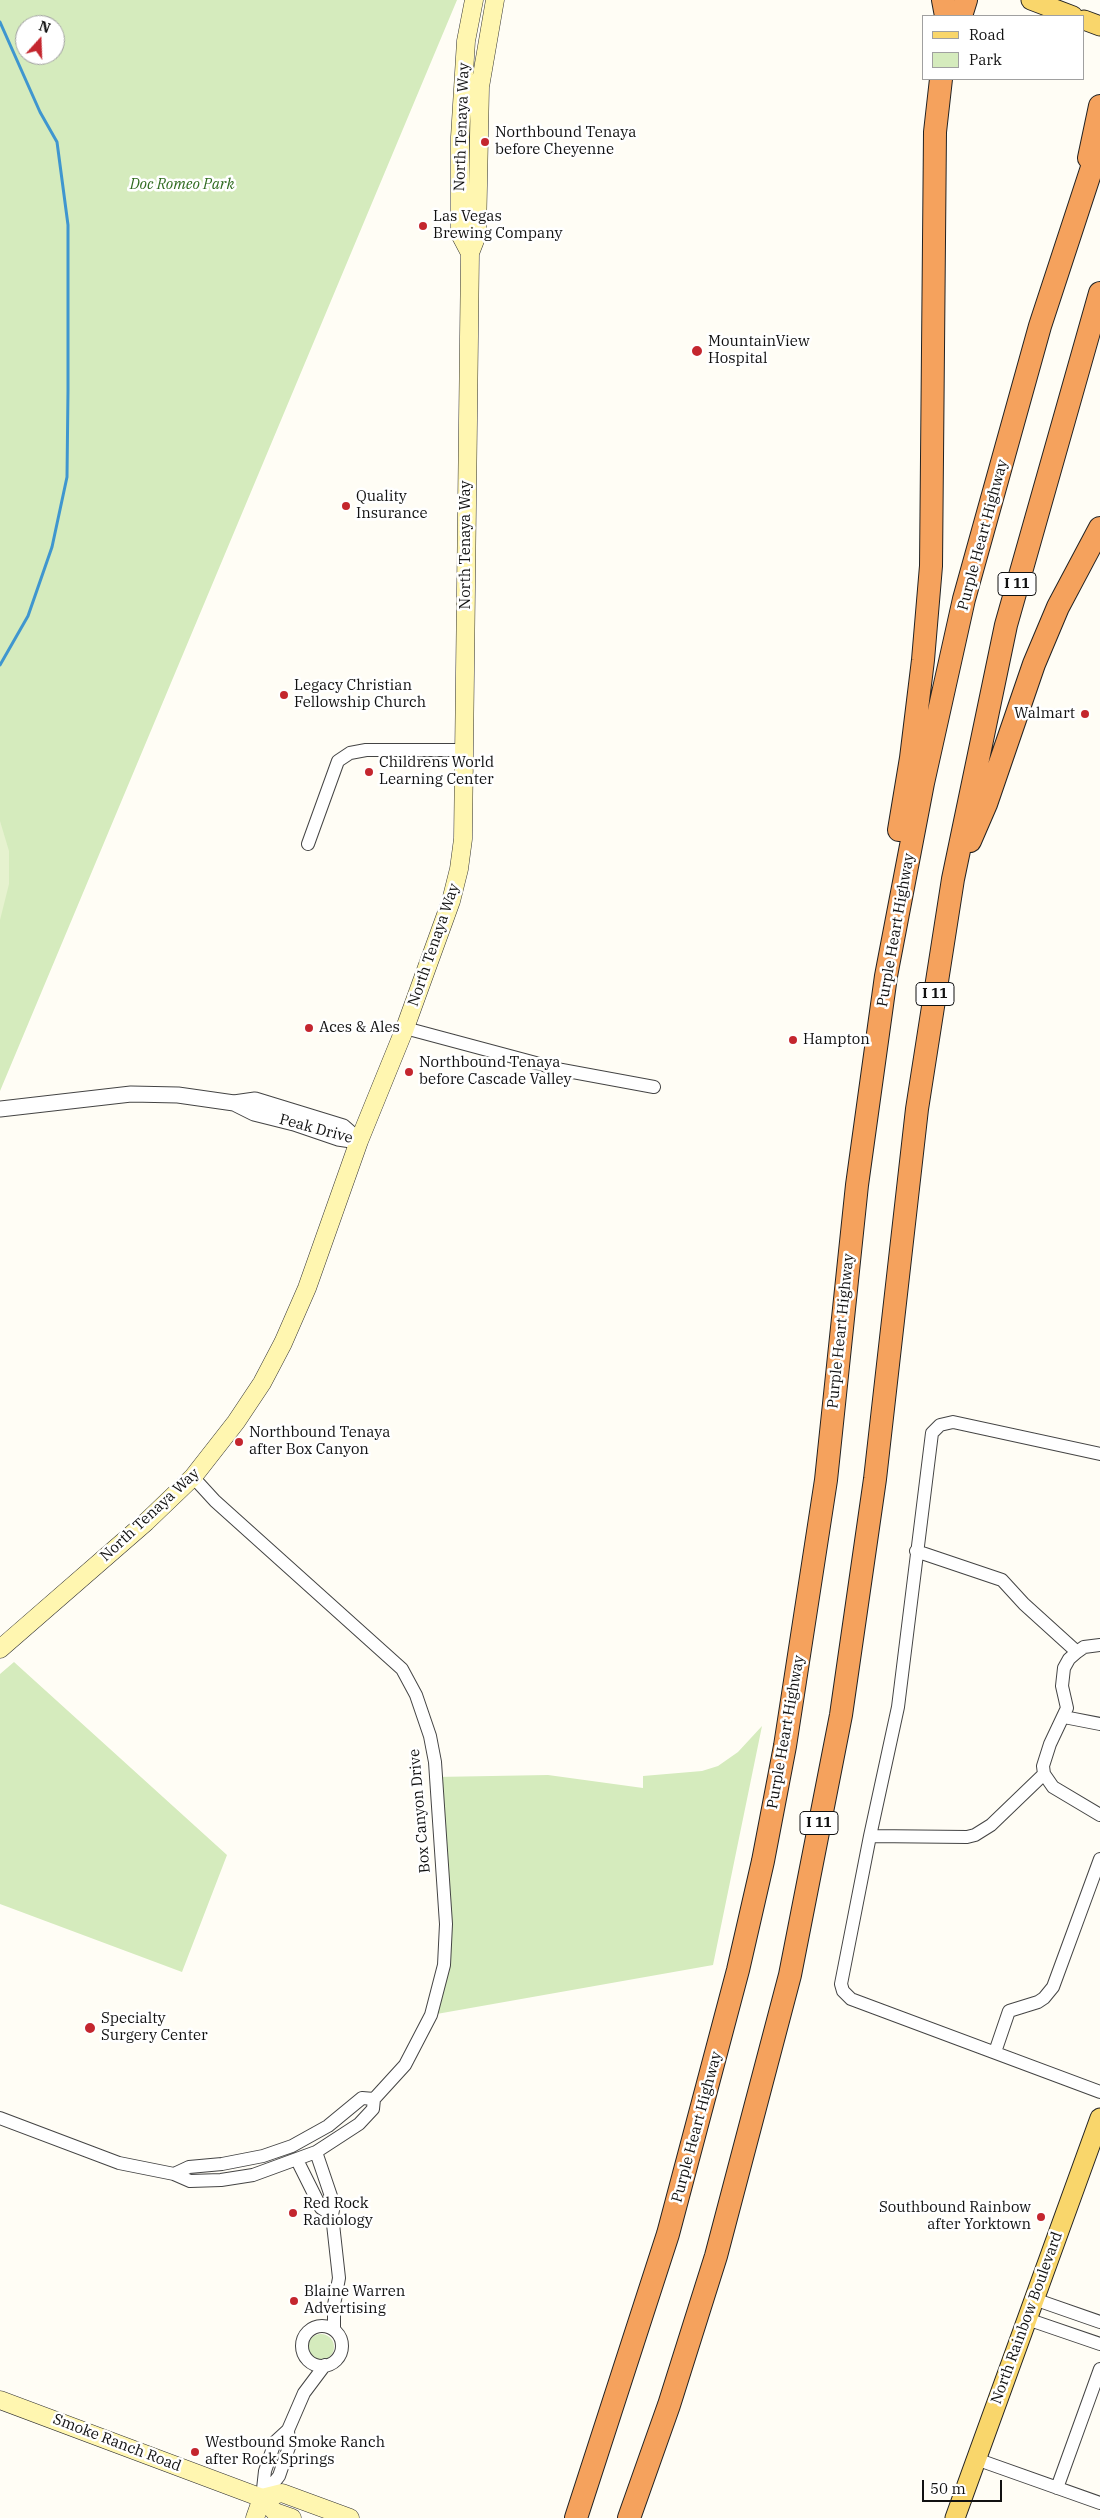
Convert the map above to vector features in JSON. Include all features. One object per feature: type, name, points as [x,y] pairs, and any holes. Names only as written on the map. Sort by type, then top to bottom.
[{"type":"highway","points":[[943,0],[946,15]]},
{"type":"highway","points":[[961,15],[966,0]]},
{"type":"highway","points":[[857,1184],[854,1122],[871,997],[911,758],[929,601],[935,132],[941,80]]},
{"type":"highway","points":[[1081,195],[1100,106]]},
{"type":"highway","name":"Purple Heart Highway","points":[[576,2518],[668,2234],[738,1970],[763,1861],[785,1746],[826,1480],[857,1184],[886,976],[923,783],[964,599],[1040,326],[1081,195],[1100,143]]},
{"type":"highway","name":"I 11","points":[[628,2518],[668,2405],[716,2256],[795,1946],[841,1715],[875,1479],[917,1109],[953,879],[1006,625],[1100,293]]},
{"type":"highway","points":[[953,879],[986,804],[1034,664],[1058,607],[1100,528]]},
{"type":"main road","name":"North Tenaya Way","points":[[470,253],[460,234],[460,137],[466,41],[474,0]]},
{"type":"main road","name":"North Tenaya Way","points":[[0,1649],[139,1529],[193,1478],[236,1422],[262,1383],[283,1343],[307,1288],[359,1141],[405,1028],[442,929],[459,868],[463,839],[470,253],[477,235],[480,87],[495,0]]},
{"type":"main road","points":[[1031,0],[1071,15]]},
{"type":"main road","name":"North Rainbow Boulevard","points":[[955,2518],[1034,2299],[1097,2137],[1100,2118]]},
{"type":"main road","name":"Smoke Ranch Road","points":[[0,2400],[262,2498],[275,2512],[292,2518]]},
{"type":"main road","name":"Smoke Ranch Road","points":[[262,2498],[282,2493],[350,2518]]},
{"type":"main road","points":[[255,2518],[262,2498]]},
{"type":"street","points":[[308,844],[338,761],[350,753],[366,750],[464,750]]},
{"type":"street","points":[[405,1028],[562,1070],[654,1087]]},
{"type":"street","name":"Peak Drive","points":[[0,1109],[131,1094],[178,1095],[234,1103],[254,1113],[294,1123],[338,1138],[359,1141]]},
{"type":"street","points":[[1100,1454],[953,1422],[940,1424],[932,1433],[898,1708],[842,1976],[843,1991],[851,1999],[1100,2092]]},
{"type":"street","name":"Box Canyon Drive","points":[[0,2118],[119,2163],[174,2174],[190,2181],[221,2180],[253,2174],[316,2152],[359,2124],[373,2109],[374,2099],[405,2065],[431,2015],[444,1965],[446,1924],[435,1762],[430,1736],[416,1695],[402,1669],[215,1501],[193,1478]]},
{"type":"street","points":[[916,1551],[1002,1580],[1024,1604],[1077,1652]]},
{"type":"street","points":[[1100,1645],[1084,1647],[1069,1659],[1062,1677],[1067,1708],[1050,1744],[1045,1760],[1044,1774],[1053,1787],[1100,1815]]},
{"type":"street","points":[[1064,1717],[1100,1724]]},
{"type":"street","points":[[870,1836],[967,1837],[975,1835],[991,1825],[1044,1774]]},
{"type":"street","points":[[995,2052],[1009,2011],[1038,2002],[1053,1987],[1100,1859]]},
{"type":"street","name":"Box Canyon Drive","points":[[174,2174],[189,2167],[222,2164],[263,2156],[306,2138],[328,2126],[362,2098],[374,2099]]},
{"type":"street","points":[[316,2152],[333,2199],[332,2215],[339,2278],[334,2305],[334,2330]]},
{"type":"street","points":[[297,2160],[321,2208],[332,2215]]},
{"type":"street","points":[[1034,2299],[1100,2322]]},
{"type":"street","points":[[322,2326],[334,2305]]},
{"type":"street","points":[[1027,2319],[1100,2344]]},
{"type":"street","points":[[262,2498],[279,2476],[289,2447],[288,2430],[304,2393],[308,2371],[307,2359],[302,2348],[305,2335],[309,2330],[322,2326],[334,2330],[338,2335],[341,2348],[336,2359],[325,2365],[304,2393]]},
{"type":"street","points":[[307,2359],[318,2365],[325,2365]]},
{"type":"street","points":[[1057,2488],[1100,2369]]},
{"type":"street","points":[[976,2459],[1100,2503]]},
{"type":"green space","name":"Doc Romeo Park","points":[[0,0],[457,0],[0,1091]]},
{"type":"green space","points":[[0,821],[9,851],[9,884],[0,920]]},
{"type":"green space","points":[[14,1662],[227,1855],[182,1972],[0,1904],[0,1674]]},
{"type":"green space","points":[[762,1726],[713,1965],[431,2015],[444,1965],[435,1777],[548,1775],[643,1788],[643,1776],[702,1771],[718,1766],[738,1752]]},
{"type":"green space","points":[[321,2334],[330,2338],[334,2347],[330,2356],[321,2360],[312,2356],[308,2347],[312,2338]]},
{"type":"waterway","points":[[0,22],[40,112],[57,142],[68,225],[67,477],[52,547],[28,616],[0,665]]},
{"type":"place","name":"Northbound Tenaya before Cheyenne","points":[[485,142]]},
{"type":"place","name":"Las Vegas Brewing Company","points":[[423,226]]},
{"type":"place","name":"MountainView Hospital","points":[[697,351]]},
{"type":"place","name":"Quality Insurance","points":[[346,506]]},
{"type":"place","name":"Legacy Christian Fellowship Church","points":[[284,695]]},
{"type":"place","name":"Walmart","points":[[1085,714]]},
{"type":"place","name":"Childrens World Learning Center","points":[[369,772]]},
{"type":"place","name":"Aces & Ales","points":[[309,1028]]},
{"type":"place","name":"Hampton","points":[[793,1040]]},
{"type":"place","name":"Northbound Tenaya before Cascade Valley","points":[[409,1072]]},
{"type":"place","name":"Northbound Tenaya after Box Canyon","points":[[239,1442]]},
{"type":"place","name":"Specialty Surgery Center","points":[[90,2028]]},
{"type":"place","name":"Red Rock Radiology","points":[[293,2213]]},
{"type":"place","name":"Southbound Rainbow after Yorktown","points":[[1041,2217]]},
{"type":"place","name":"Blaine Warren Advertising","points":[[294,2301]]},
{"type":"place","name":"Westbound Smoke Ranch after Rock Springs","points":[[195,2452]]}]
